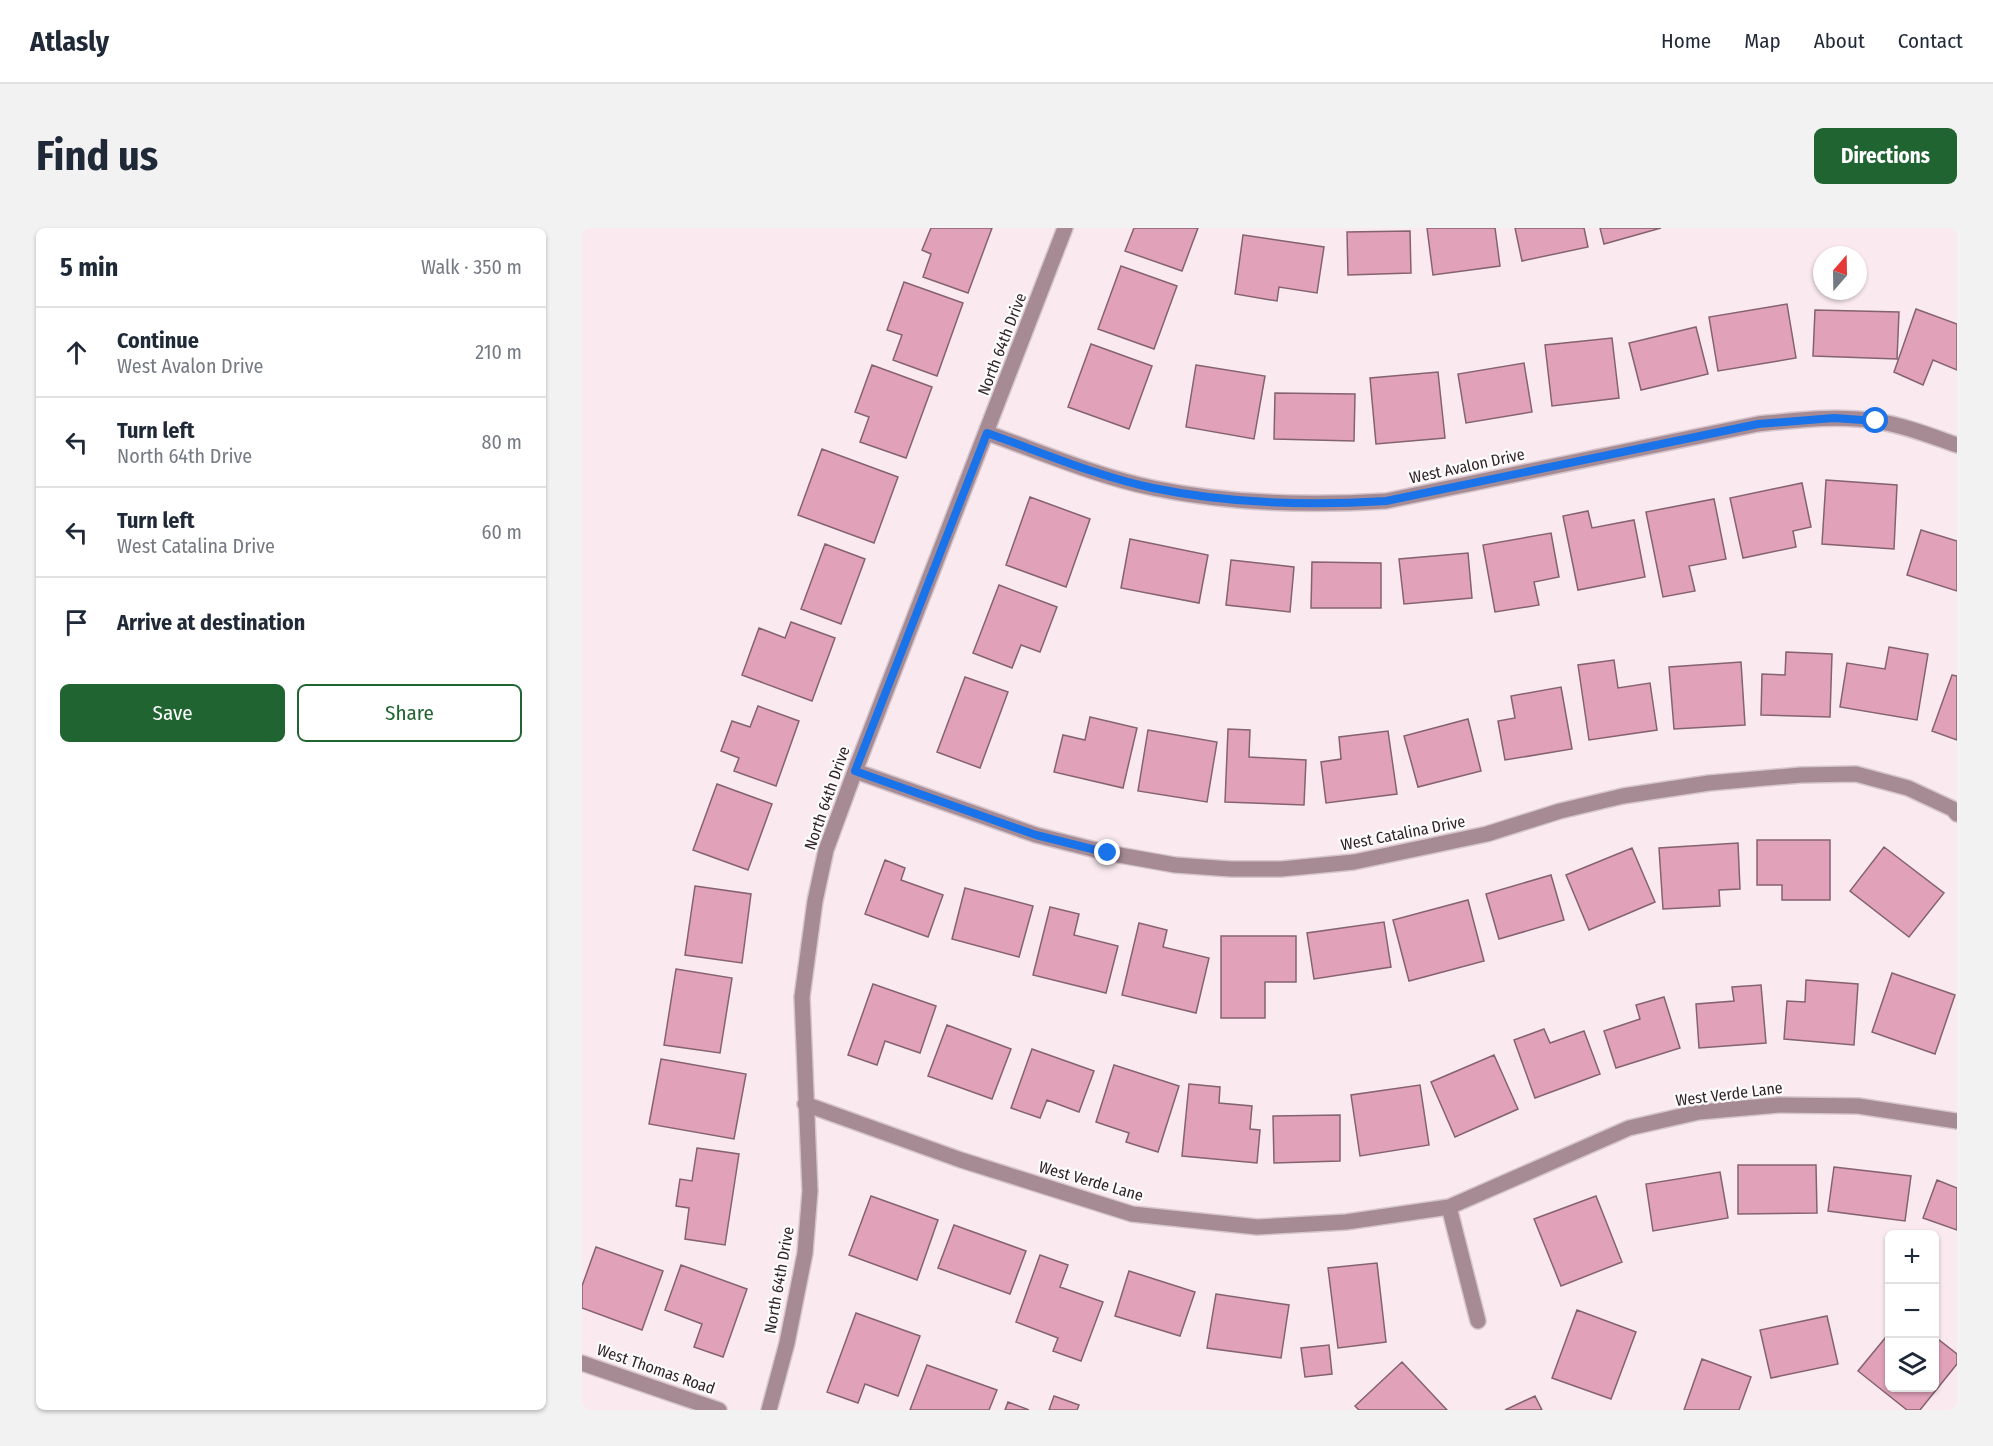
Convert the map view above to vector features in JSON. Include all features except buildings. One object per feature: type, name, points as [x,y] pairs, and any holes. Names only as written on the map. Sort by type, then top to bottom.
[{"type":"street","name":"North 64th Drive","points":[[769,1410],[787,1342],[805,1253],[810,1191],[802,997],[815,902],[826,850],[1065,228]]},
{"type":"street","name":"West Avalon Drive","points":[[987,433],[1151,488],[1246,502],[1329,504],[1386,501],[1758,424],[1797,420],[1834,418],[1876,421],[1957,445]]},
{"type":"street","name":"West Catalina Drive","points":[[855,771],[1036,835],[1108,853],[1164,863],[1231,869],[1281,869],[1354,862],[1487,834],[1560,811],[1623,796],[1709,783],[1856,774],[1908,788],[1957,813]]},
{"type":"street","name":"West Verde Lane","points":[[805,1104],[960,1160],[1132,1214],[1257,1227],[1346,1222],[1449,1207],[1629,1128],[1699,1112],[1779,1105],[1858,1107],[1957,1121]]},
{"type":"street","points":[[1449,1207],[1478,1321]]},
{"type":"street","name":"West Thomas Road","points":[[582,1363],[719,1410]]},
{"type":"route","points":[[1108,853],[1036,835],[855,771],[987,433],[1151,488],[1257,503],[1329,504],[1386,501],[1758,424],[1834,418],[1876,421]]}]
